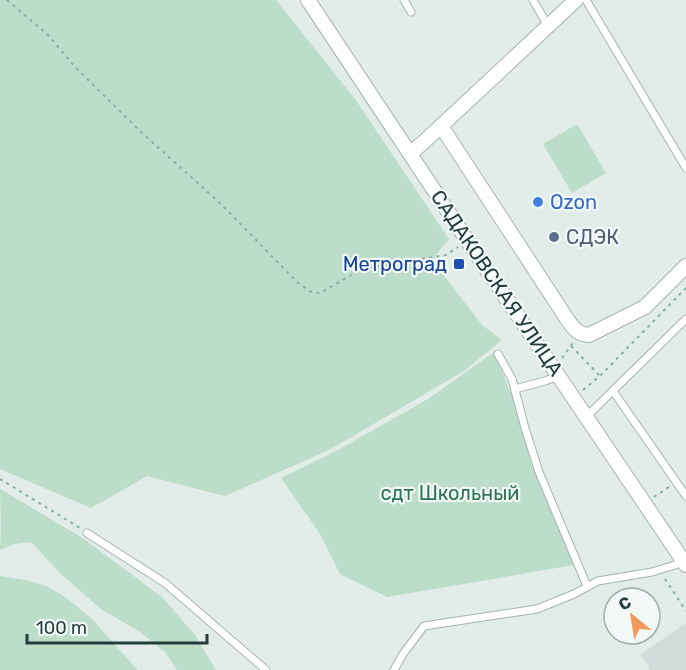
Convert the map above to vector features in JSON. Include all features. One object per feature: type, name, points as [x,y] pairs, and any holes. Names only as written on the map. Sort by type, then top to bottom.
[{"type":"street","name":"САДАКОВСКАЯ УЛИЦА","points":[[308,0],[684,563]]},
{"type":"street","points":[[410,154],[576,0]]},
{"type":"street","points":[[441,126],[577,332],[589,334],[645,307],[686,266]]},
{"type":"lane","points":[[404,0],[411,12]]},
{"type":"lane","points":[[533,0],[548,26]]},
{"type":"lane","points":[[586,0],[686,168]]},
{"type":"lane","points":[[586,417],[686,319]]},
{"type":"lane","points":[[498,354],[512,379],[539,472],[587,586]]},
{"type":"lane","points":[[515,389],[559,375]]},
{"type":"lane","points":[[613,391],[686,496]]},
{"type":"lane","points":[[87,532],[165,583],[266,670]]},
{"type":"lane","points":[[394,670],[424,626],[537,609],[574,594],[598,581],[684,563]]},
{"type":"path","points":[[7,0],[48,35],[74,66],[221,204],[297,282],[311,292],[320,293],[362,269],[446,255],[468,242]]},
{"type":"path","points":[[573,397],[600,376],[686,288]]},
{"type":"path","points":[[571,346],[600,376]]},
{"type":"path","points":[[0,479],[87,532]]},
{"type":"path","points":[[652,499],[676,482]]},
{"type":"path","points":[[659,570],[686,611]]},
{"type":"shaded area","points":[[686,623],[686,670],[649,670],[640,655],[653,646],[662,646],[662,640]]},
{"type":"green space","points":[[0,0],[276,0],[355,99],[449,239],[432,260],[482,325],[502,340],[464,371],[331,449],[225,496],[147,476],[91,508],[0,469]]},
{"type":"green space","points":[[577,124],[606,173],[572,193],[543,144]]},
{"type":"green space","name":"сдт Школьный","points":[[494,352],[580,564],[387,597],[340,574],[320,534],[281,478],[336,451],[428,399]]},
{"type":"green space","points":[[0,489],[81,537],[162,597],[195,635],[216,670],[177,670],[165,652],[140,632],[101,609],[61,574],[31,542],[14,544],[0,550]]},
{"type":"green space","points":[[0,576],[46,586],[64,596],[93,620],[138,670],[0,670]]},
{"type":"place","name":"Ozon","points":[[538,202]]},
{"type":"place","name":"СДЭК","points":[[554,237]]},
{"type":"place","name":"Метроград","points":[[459,264]]}]
